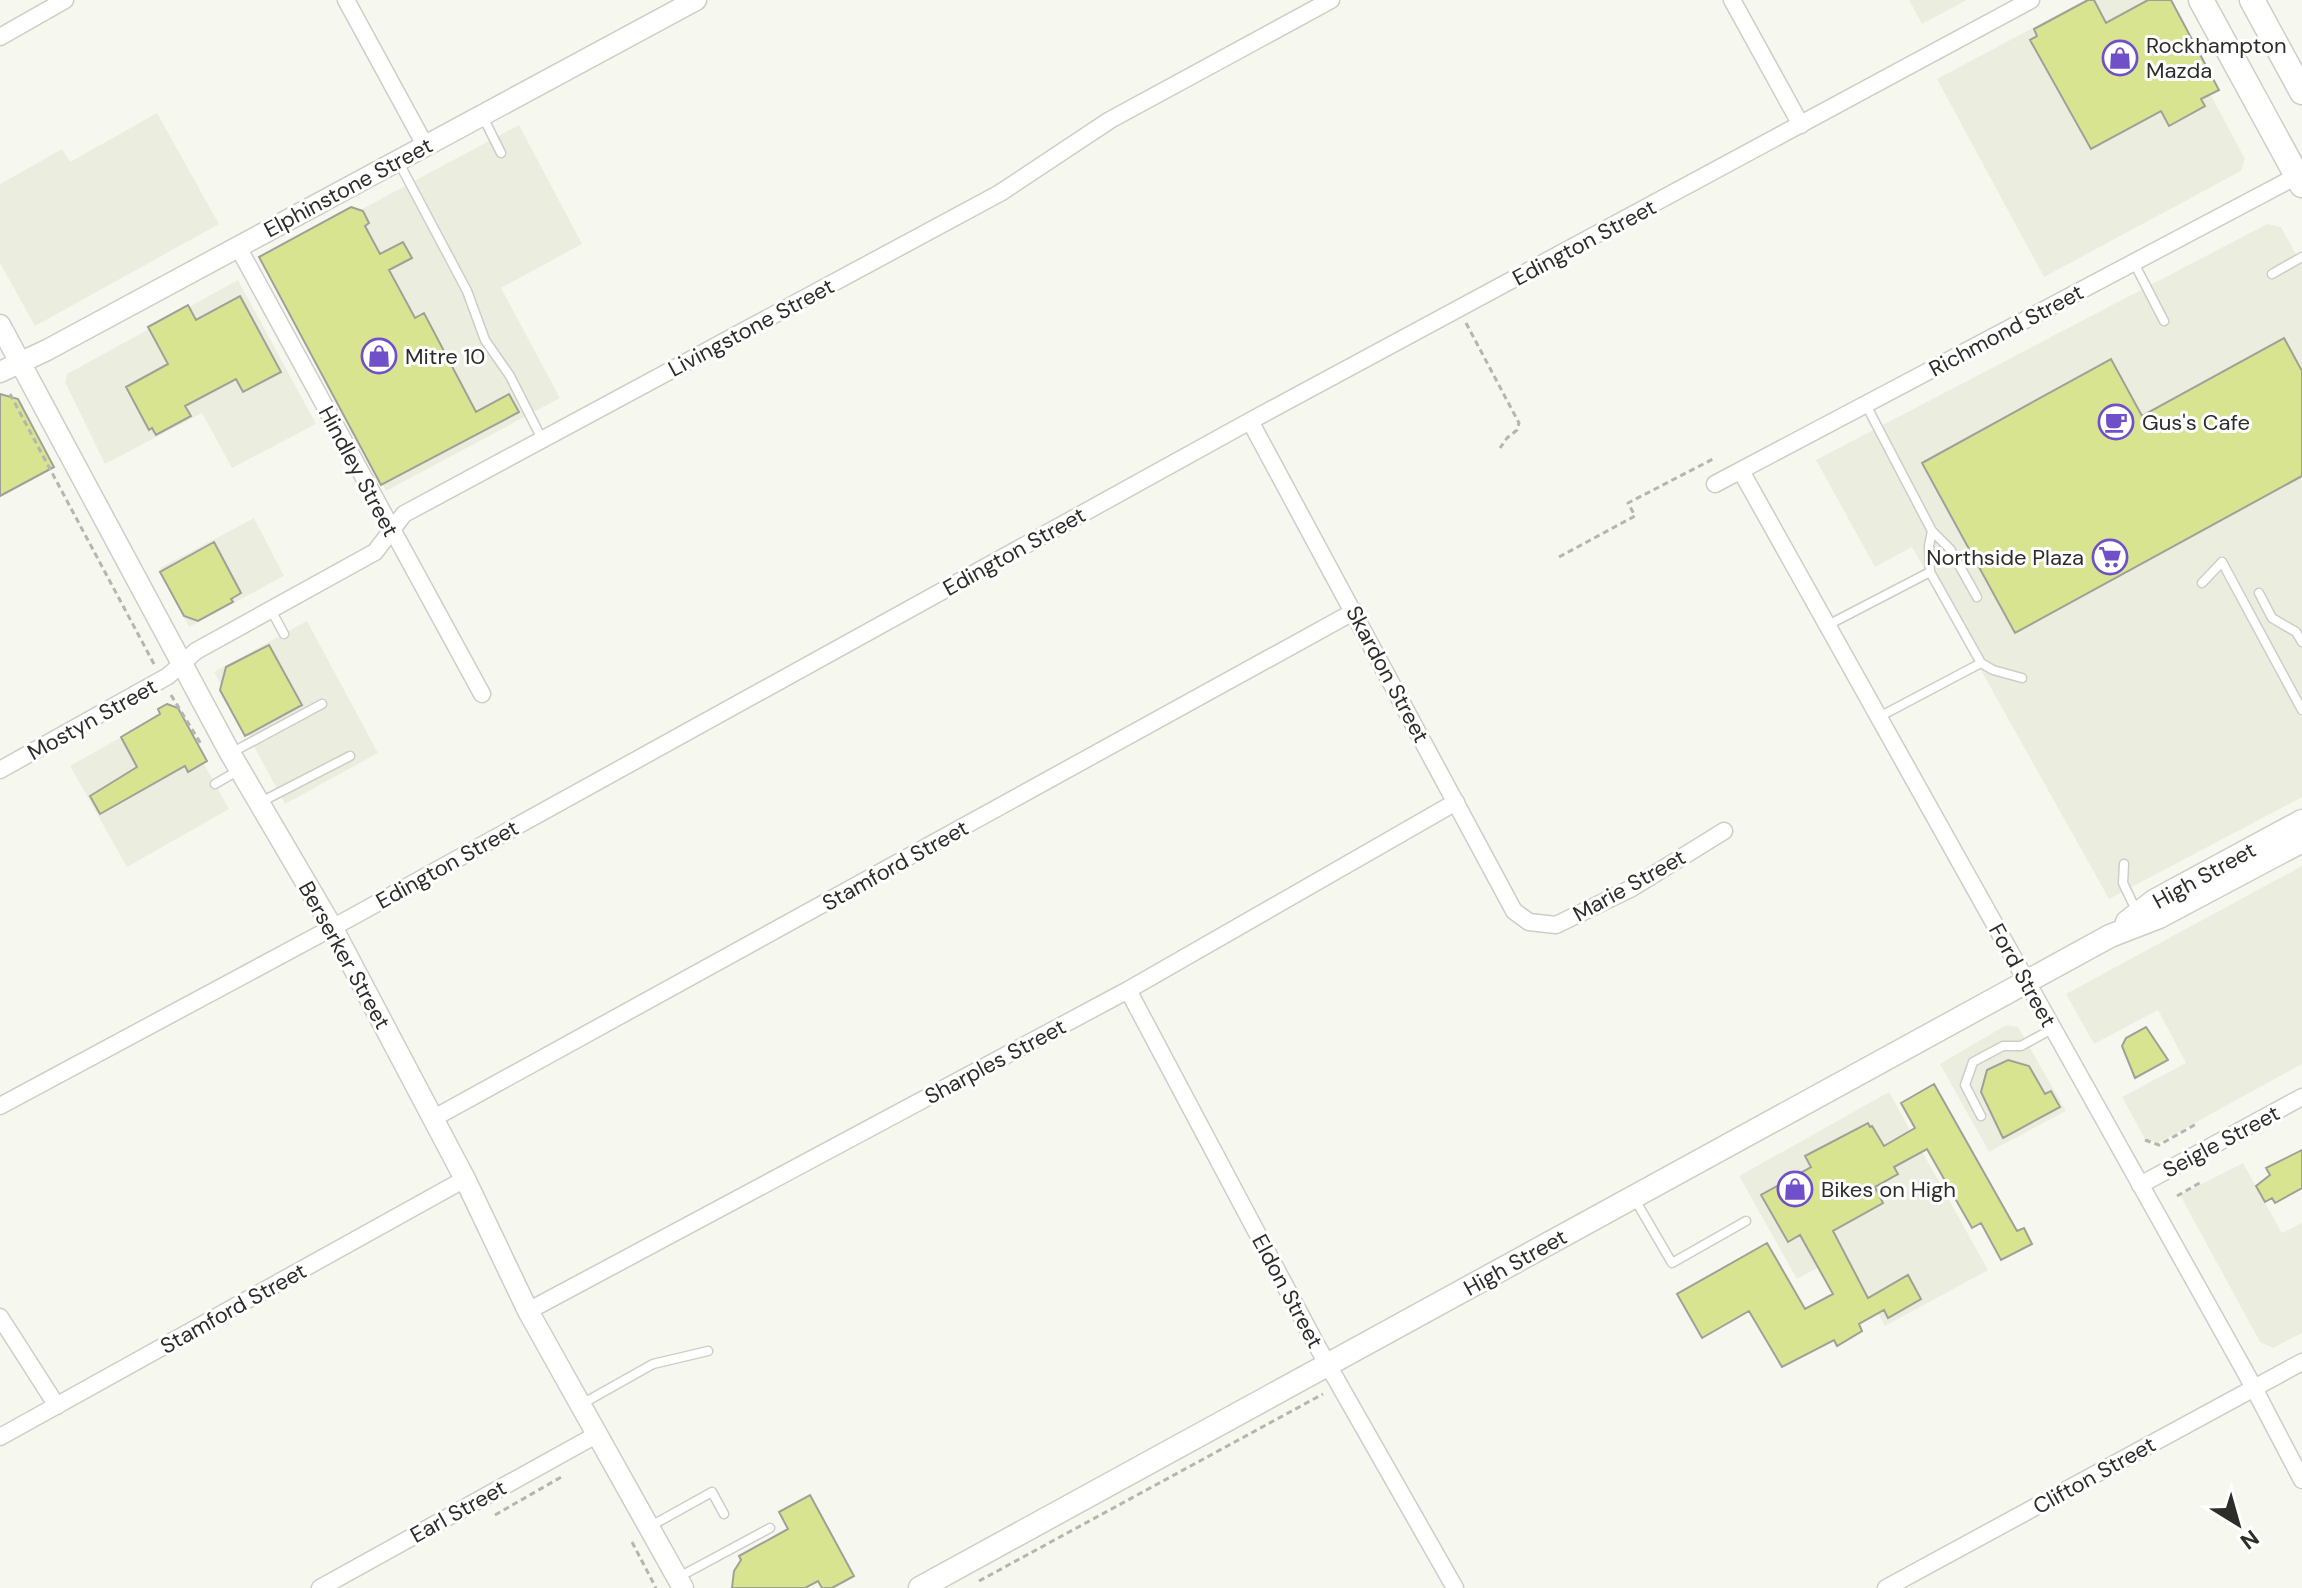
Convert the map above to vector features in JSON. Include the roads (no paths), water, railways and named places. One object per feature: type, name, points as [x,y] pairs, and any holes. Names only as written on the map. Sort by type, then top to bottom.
[{"type":"main road","points":[[2201,0],[2300,180]]},
{"type":"main road","points":[[2252,0],[2302,92]]},
{"type":"main road","name":"High Street","points":[[2141,918],[2154,901],[2302,821]]},
{"type":"main road","name":"High Street","points":[[920,1588],[2141,918],[2302,841]]},
{"type":"street","points":[[0,37],[65,0]]},
{"type":"street","points":[[346,0],[425,145]]},
{"type":"street","name":"Elphinstone Street","points":[[0,372],[696,0]]},
{"type":"street","name":"Livingstone Street","points":[[182,664],[196,651],[270,608],[375,552],[404,514],[1000,193],[1110,120],[1331,0]]},
{"type":"street","points":[[1732,0],[1801,125]]},
{"type":"street","name":"Edington Street","points":[[0,1106],[332,927],[1250,421],[2031,0]]},
{"type":"street","name":"Richmond Street","points":[[1715,484],[2133,261],[2300,180]]},
{"type":"street","name":"Hindley Street","points":[[238,247],[482,694]]},
{"type":"street","name":"Berserker Street","points":[[0,325],[235,761],[332,927],[434,1118],[528,1311],[681,1583]]},
{"type":"street","name":"Skardon Street","points":[[1250,421],[1514,911],[1529,922]]},
{"type":"street","name":"Ford Street","points":[[1741,471],[2254,1388],[2302,1480]]},
{"type":"street","name":"Stamford Street","points":[[434,1118],[1355,611]]},
{"type":"street","name":"Mostyn Street","points":[[0,770],[168,676],[182,664]]},
{"type":"street","name":"Sharples Street","points":[[528,1311],[1128,990],[1456,802]]},
{"type":"street","name":"Marie Street","points":[[1529,922],[1556,925],[1632,888],[1724,831]]},
{"type":"street","name":"Eldon Street","points":[[1128,990],[1328,1365],[1455,1588]]},
{"type":"street","name":"Seigle Street","points":[[2140,1185],[2302,1097]]},
{"type":"street","name":"Stamford Street","points":[[0,1437],[465,1179]]},
{"type":"street","points":[[0,1317],[57,1406]]},
{"type":"street","name":"Clifton Street","points":[[1886,1588],[2302,1362]]},
{"type":"street","name":"Earl Street","points":[[320,1588],[596,1435]]},
{"type":"lane","points":[[482,115],[501,153]]},
{"type":"lane","points":[[398,160],[467,291],[485,340],[510,376],[542,440]]},
{"type":"lane","points":[[2272,274],[2302,257]]},
{"type":"lane","points":[[2133,261],[2164,321]]},
{"type":"lane","points":[[1866,405],[1932,531],[1950,549],[1977,597]]},
{"type":"lane","points":[[1932,531],[1930,572],[1981,663],[1993,670],[2022,678]]},
{"type":"lane","points":[[2202,583],[2222,562],[2302,710]]},
{"type":"lane","points":[[1827,625],[1930,572]]},
{"type":"lane","points":[[2248,611],[2259,593],[2272,618],[2299,630],[2302,642]]},
{"type":"lane","points":[[270,608],[284,634]]},
{"type":"lane","points":[[1879,717],[1981,663]]},
{"type":"lane","points":[[215,784],[235,761],[322,704]]},
{"type":"lane","points":[[259,803],[350,756]]},
{"type":"lane","points":[[2124,864],[2123,883],[2141,918]]},
{"type":"lane","points":[[1981,1116],[1965,1085],[1973,1062],[2003,1046],[2021,1046],[2052,1029]]},
{"type":"lane","points":[[1634,1197],[1672,1263],[1746,1221]]},
{"type":"lane","points":[[579,1405],[653,1364],[708,1351]]},
{"type":"lane","points":[[648,1527],[712,1492],[724,1514]]},
{"type":"lane","points":[[681,1583],[770,1528]]},
{"type":"place","name":"Rockhampton Mazda","points":[[2120,58]]},
{"type":"place","name":"Mitre 10","points":[[379,356]]},
{"type":"place","name":"Gus's Cafe","points":[[2116,422]]},
{"type":"place","name":"Northside Plaza","points":[[2110,557]]},
{"type":"place","name":"Bikes on High","points":[[1795,1189]]}]
